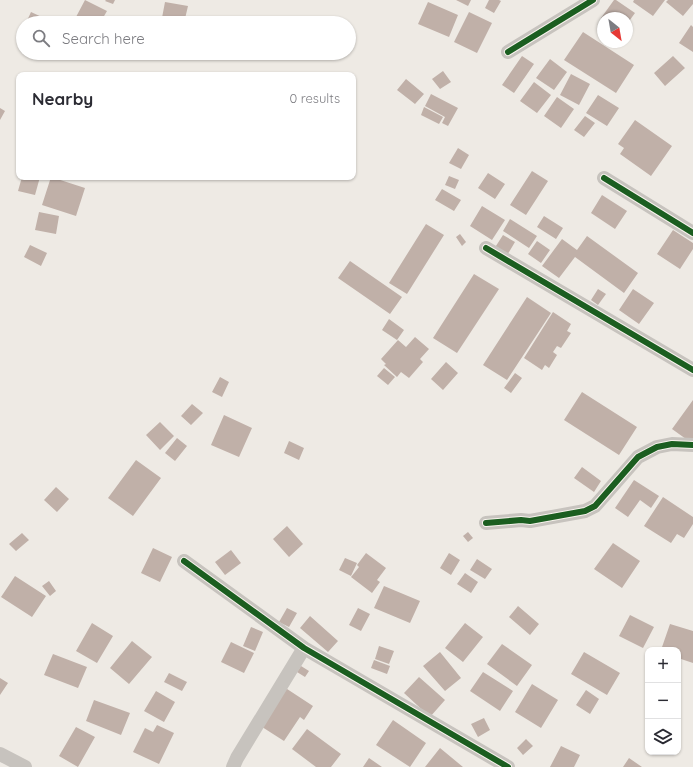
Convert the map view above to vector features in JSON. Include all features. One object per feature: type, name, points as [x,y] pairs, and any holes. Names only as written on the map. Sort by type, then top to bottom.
[{"type":"street","points":[[508,52],[593,0]]},
{"type":"street","points":[[604,178],[693,233]]},
{"type":"street","points":[[486,248],[693,370]]},
{"type":"street","points":[[486,523],[521,520],[530,521],[585,511],[594,506],[638,458],[657,447],[672,444],[693,445]]},
{"type":"street","points":[[184,561],[304,648],[508,767]]},
{"type":"street","points":[[233,767],[304,648]]},
{"type":"street","points":[[0,754],[25,767]]},
{"type":"building","points":[[85,0],[107,11],[104,16],[77,16]]},
{"type":"building","points":[[115,0],[113,4],[105,1]]},
{"type":"building","points":[[456,0],[471,0],[468,6]]},
{"type":"building","points":[[489,0],[501,1],[494,13],[485,8]]},
{"type":"building","points":[[614,0],[616,0],[635,13],[633,16],[633,12],[605,12]]},
{"type":"building","points":[[634,0],[665,0],[653,16],[633,2]]},
{"type":"building","points":[[668,0],[693,0],[693,4],[683,16],[666,2]]},
{"type":"building","points":[[165,2],[188,6],[186,16],[162,16]]},
{"type":"building","points":[[428,2],[458,15],[449,37],[418,24]]},
{"type":"building","points":[[31,12],[40,16],[29,16]]},
{"type":"building","points":[[469,12],[492,23],[477,53],[454,42]]},
{"type":"building","points":[[691,25],[693,27],[693,52],[679,43]]},
{"type":"building","points":[[583,32],[597,41],[597,48],[608,48],[634,65],[616,93],[564,60]]},
{"type":"building","points":[[522,56],[534,64],[514,93],[502,85]]},
{"type":"building","points":[[673,56],[685,68],[665,86],[654,73]]},
{"type":"building","points":[[550,59],[567,72],[554,90],[536,78]]},
{"type":"building","points":[[443,71],[451,82],[440,89],[432,79]]},
{"type":"building","points":[[571,74],[590,84],[579,105],[560,95]]},
{"type":"building","points":[[406,79],[424,94],[415,104],[397,90]]},
{"type":"building","points":[[534,82],[551,95],[537,113],[520,101]]},
{"type":"building","points":[[431,94],[458,108],[448,126],[442,123],[445,117],[425,106]]},
{"type":"building","points":[[598,95],[619,108],[607,126],[586,113]]},
{"type":"building","points":[[557,97],[574,109],[561,128],[544,116]]},
{"type":"building","points":[[424,107],[443,117],[439,124],[421,115]]},
{"type":"building","points":[[0,108],[5,111],[0,120]]},
{"type":"building","points":[[585,116],[595,123],[584,137],[574,130]]},
{"type":"building","points":[[635,120],[672,146],[651,176],[620,154],[624,148],[618,144]]},
{"type":"building","points":[[458,148],[469,155],[461,169],[449,163]]},
{"type":"building","points":[[532,171],[548,181],[526,215],[510,205]]},
{"type":"building","points":[[488,173],[505,184],[495,199],[478,188]]},
{"type":"building","points":[[449,176],[459,180],[455,189],[445,185]]},
{"type":"building","points":[[21,180],[39,180],[35,195],[18,191]]},
{"type":"building","points":[[50,180],[60,180],[85,188],[76,216],[42,205]]},
{"type":"building","points":[[442,189],[461,200],[454,211],[435,200]]},
{"type":"building","points":[[602,195],[627,211],[615,229],[591,213]]},
{"type":"building","points":[[482,206],[505,220],[492,240],[470,226]]},
{"type":"building","points":[[39,212],[59,216],[56,234],[35,230]]},
{"type":"building","points":[[544,216],[563,228],[556,239],[537,227]]},
{"type":"building","points":[[510,219],[537,236],[529,248],[503,231]]},
{"type":"building","points":[[426,224],[444,235],[407,294],[389,283]]},
{"type":"building","points":[[673,230],[693,243],[693,249],[680,269],[657,254]]},
{"type":"building","points":[[460,234],[466,242],[462,246],[456,237]]},
{"type":"building","points":[[503,235],[515,242],[506,257],[494,249]]},
{"type":"building","points":[[587,236],[638,273],[624,293],[575,257],[559,278],[542,266],[562,239],[577,250]]},
{"type":"building","points":[[537,241],[550,250],[541,263],[528,254]]},
{"type":"building","points":[[30,245],[47,253],[41,266],[24,257]]},
{"type":"building","points":[[350,261],[402,297],[390,314],[338,278]]},
{"type":"building","points":[[474,274],[499,289],[457,353],[433,338]]},
{"type":"building","points":[[598,289],[606,294],[598,305],[591,300]]},
{"type":"building","points":[[633,289],[654,303],[639,324],[619,310]]},
{"type":"building","points":[[527,297],[551,313],[507,380],[483,365]]},
{"type":"building","points":[[553,312],[571,324],[567,331],[571,333],[561,348],[557,346],[553,352],[557,355],[549,368],[545,365],[542,370],[524,358]]},
{"type":"building","points":[[389,319],[404,330],[397,340],[382,330]]},
{"type":"building","points":[[415,337],[429,349],[420,359],[423,362],[409,378],[401,372],[397,377],[384,365],[386,364],[381,359],[398,340],[406,347]]},
{"type":"building","points":[[446,362],[458,373],[443,390],[431,379]]},
{"type":"building","points":[[384,368],[395,377],[388,385],[377,376]]},
{"type":"building","points":[[515,373],[522,378],[511,393],[504,388]]},
{"type":"building","points":[[220,377],[229,382],[222,397],[212,392]]},
{"type":"building","points":[[582,392],[637,427],[619,455],[564,420]]},
{"type":"building","points":[[693,400],[693,444],[672,429]]},
{"type":"building","points":[[192,404],[203,413],[191,425],[181,416]]},
{"type":"building","points":[[224,415],[252,428],[239,457],[211,445]]},
{"type":"building","points":[[160,422],[174,436],[160,450],[146,435]]},
{"type":"building","points":[[177,438],[187,446],[175,461],[165,453]]},
{"type":"building","points":[[289,441],[304,448],[299,460],[284,453]]},
{"type":"building","points":[[136,460],[161,478],[133,516],[108,498]]},
{"type":"building","points":[[582,467],[601,481],[594,492],[574,478]]},
{"type":"building","points":[[634,480],[659,496],[651,508],[640,500],[628,517],[615,508]]},
{"type":"building","points":[[56,487],[69,499],[57,512],[44,500]]},
{"type":"building","points":[[663,497],[693,517],[693,524],[684,538],[677,534],[671,543],[644,526]]},
{"type":"building","points":[[287,526],[303,544],[289,557],[273,539]]},
{"type":"building","points":[[468,532],[473,538],[468,542],[463,536]]},
{"type":"building","points":[[22,533],[29,540],[16,551],[9,544]]},
{"type":"building","points":[[613,543],[640,561],[622,588],[594,569]]},
{"type":"building","points":[[153,548],[172,557],[160,582],[141,573]]},
{"type":"building","points":[[231,550],[241,563],[225,575],[215,562]]},
{"type":"building","points":[[366,553],[386,568],[377,580],[380,582],[372,593],[351,577],[359,567],[357,565]]},
{"type":"building","points":[[449,553],[460,560],[451,575],[440,568]]},
{"type":"building","points":[[345,558],[357,563],[351,576],[339,570]]},
{"type":"building","points":[[477,559],[492,569],[485,579],[470,570]]},
{"type":"building","points":[[465,573],[478,582],[471,593],[457,584]]},
{"type":"building","points":[[15,576],[46,596],[32,617],[1,597]]},
{"type":"building","points":[[49,581],[56,591],[50,596],[42,586]]},
{"type":"building","points":[[384,586],[420,601],[410,623],[374,608]]},
{"type":"building","points":[[518,606],[539,624],[530,635],[509,617]]},
{"type":"building","points":[[287,608],[297,613],[289,627],[279,622]]},
{"type":"building","points":[[358,608],[370,614],[361,631],[349,625]]},
{"type":"building","points":[[630,615],[654,627],[643,648],[619,636]]},
{"type":"building","points":[[310,616],[338,641],[328,652],[300,628]]},
{"type":"building","points":[[92,623],[113,636],[97,663],[76,651]]},
{"type":"building","points":[[465,623],[483,637],[463,662],[445,648]]},
{"type":"building","points":[[670,624],[693,631],[693,663],[681,659],[681,647],[662,647]]},
{"type":"building","points":[[251,627],[263,632],[255,651],[243,646]]},
{"type":"building","points":[[132,641],[152,657],[129,684],[110,668]]},
{"type":"building","points":[[231,642],[254,653],[244,673],[221,662]]},
{"type":"building","points":[[502,644],[532,665],[517,686],[487,664]]},
{"type":"building","points":[[379,646],[394,651],[389,664],[375,659]]},
{"type":"building","points":[[440,652],[461,678],[445,691],[423,666]]},
{"type":"building","points":[[584,652],[620,673],[607,695],[571,674]]},
{"type":"building","points":[[53,654],[87,667],[78,688],[44,675]]},
{"type":"building","points":[[374,660],[390,666],[387,674],[371,668]]},
{"type":"building","points":[[301,666],[309,671],[305,677],[297,672]]},
{"type":"building","points":[[483,672],[513,691],[500,711],[470,691]]},
{"type":"building","points":[[169,673],[187,682],[182,691],[164,682]]},
{"type":"building","points":[[419,677],[445,700],[430,717],[404,693]]},
{"type":"building","points":[[0,678],[8,683],[0,695]]},
{"type":"building","points":[[532,684],[558,700],[541,728],[515,712]]},
{"type":"building","points":[[284,687],[313,706],[304,720],[300,717],[284,741],[259,725]]},
{"type":"building","points":[[586,690],[599,699],[590,714],[576,705]]},
{"type":"building","points":[[156,691],[175,702],[164,722],[144,711]]},
{"type":"building","points":[[94,700],[130,713],[121,735],[86,721]]},
{"type":"building","points":[[484,718],[490,730],[478,737],[471,724]]},
{"type":"building","points":[[393,720],[426,743],[410,767],[376,745]]},
{"type":"building","points":[[157,725],[174,733],[159,764],[133,752],[145,728],[153,732]]},
{"type":"building","points":[[76,727],[95,737],[78,767],[59,756]]},
{"type":"building","points":[[307,729],[341,754],[331,767],[316,767],[292,749]]},
{"type":"building","points":[[526,739],[533,746],[523,755],[517,748]]},
{"type":"building","points":[[561,746],[580,755],[574,767],[550,767]]},
{"type":"building","points":[[440,748],[463,767],[425,767]]},
{"type":"building","points":[[369,758],[382,767],[363,767]]},
{"type":"building","points":[[629,758],[642,767],[623,767]]},
{"type":"cycle path","points":[[508,52],[593,0]]},
{"type":"cycle path","points":[[604,178],[693,233]]},
{"type":"cycle path","points":[[486,248],[693,370]]},
{"type":"cycle path","points":[[486,523],[521,520],[530,521],[585,511],[595,506],[638,457],[657,447],[672,444],[693,445]]},
{"type":"cycle path","points":[[184,561],[304,648],[508,767]]}]
